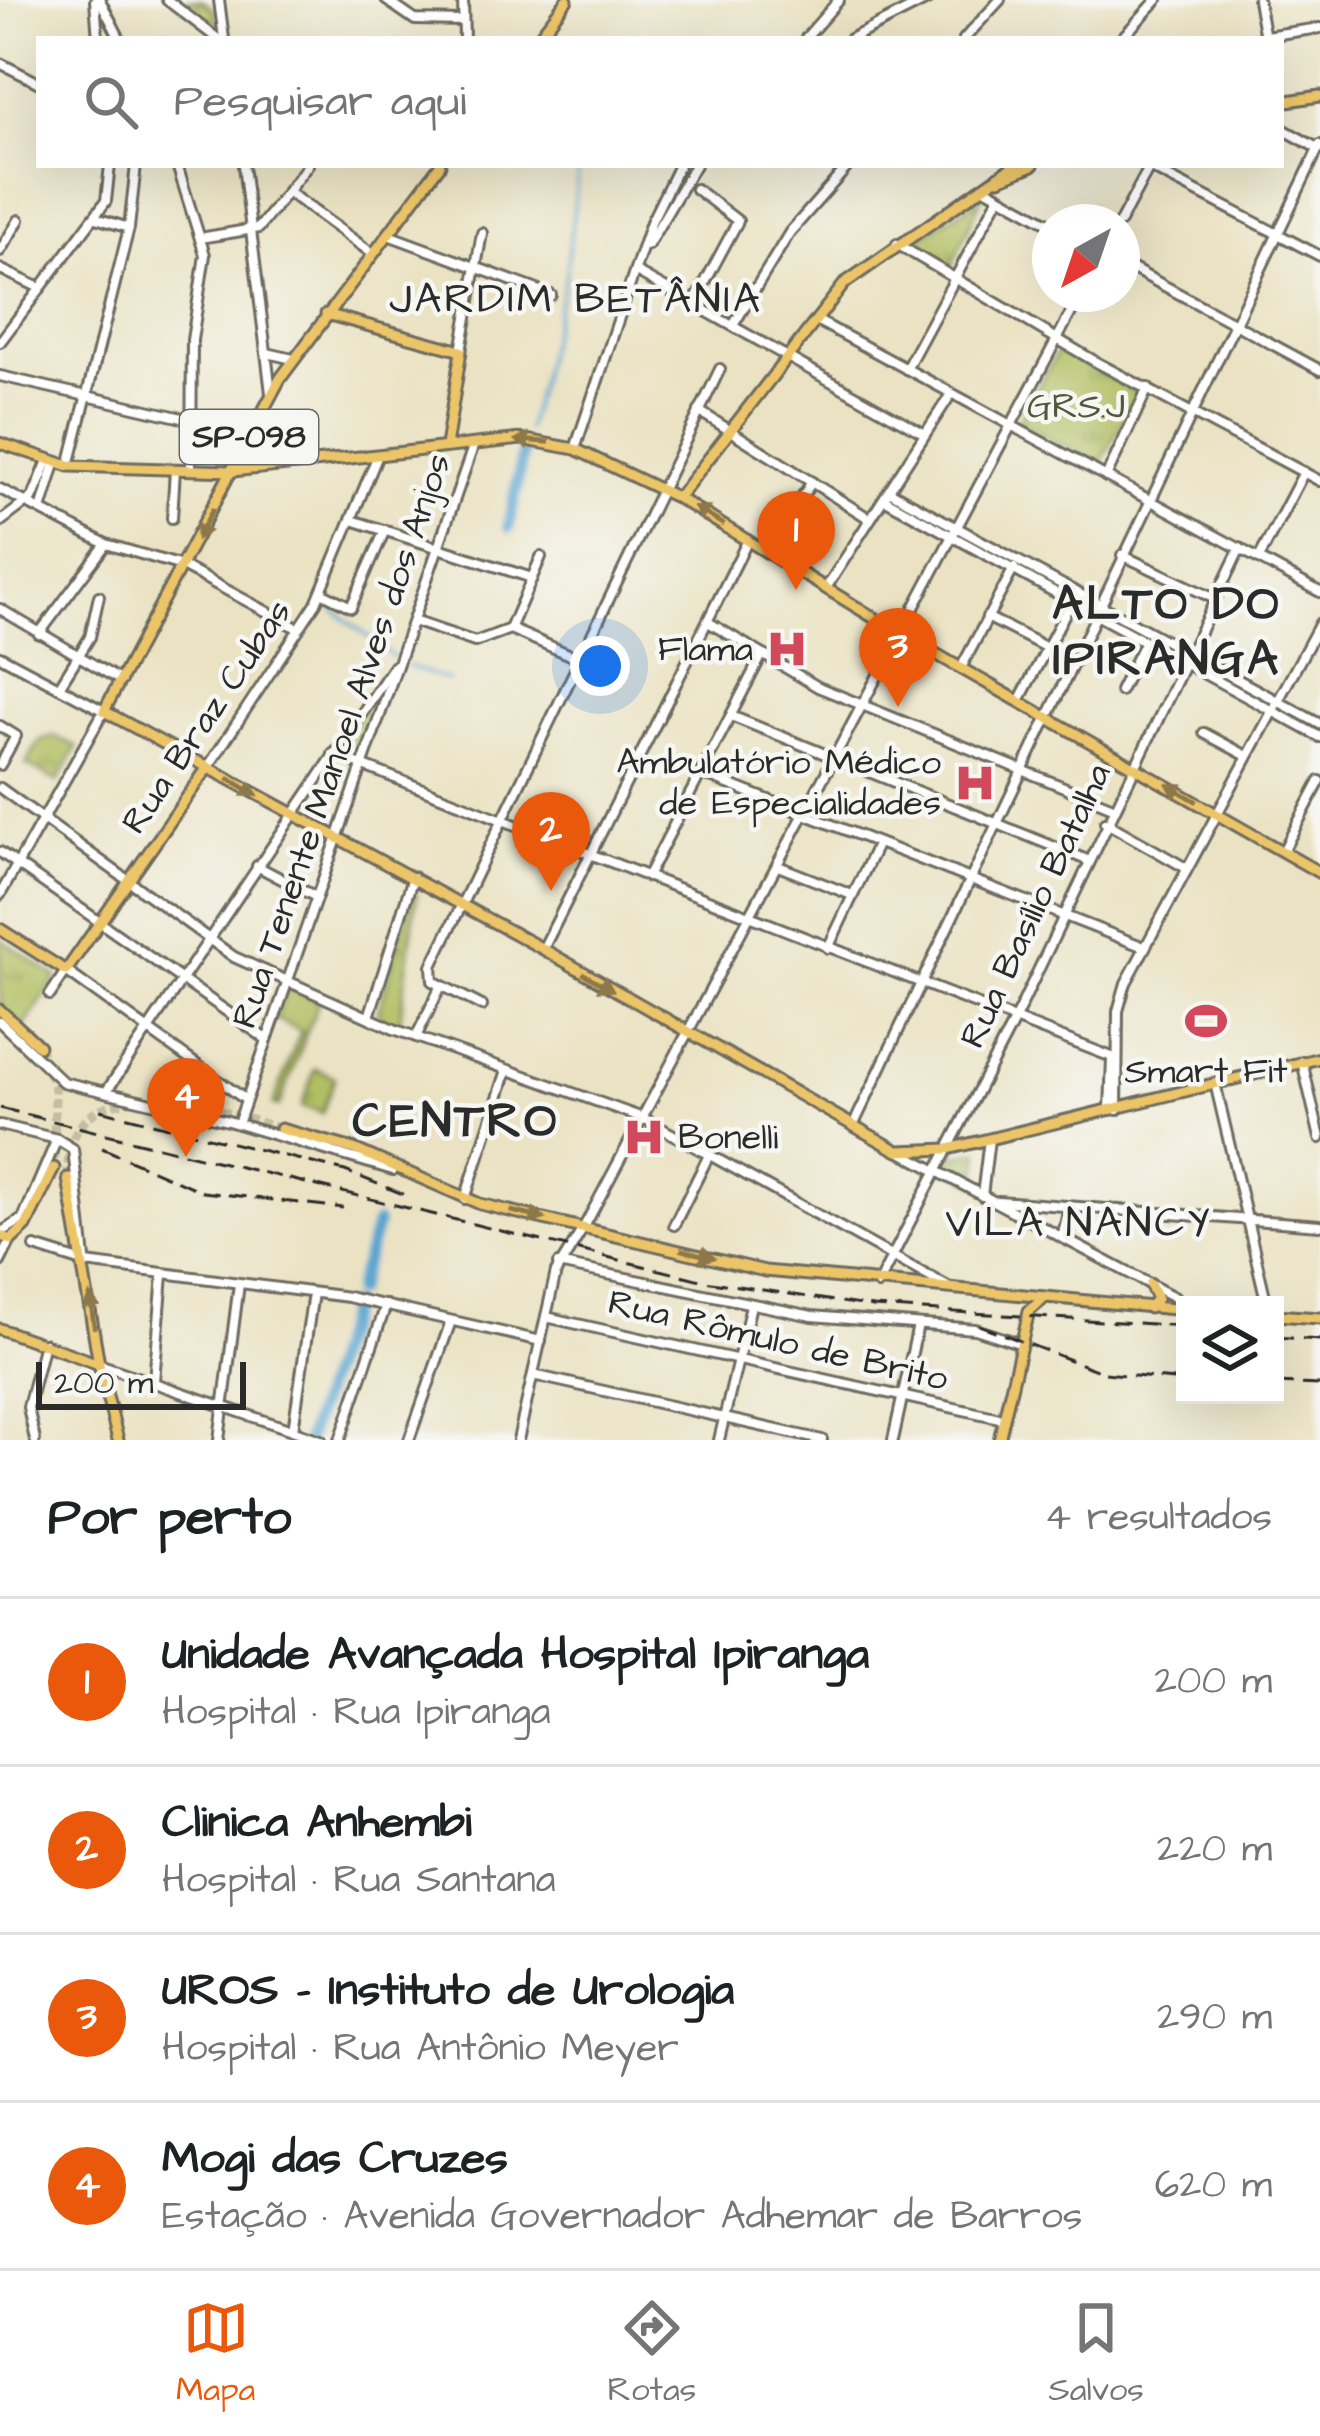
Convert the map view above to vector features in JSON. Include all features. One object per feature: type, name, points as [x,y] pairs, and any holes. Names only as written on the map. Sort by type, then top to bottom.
[{"type":"main road","points":[[544,36],[567,0]]},
{"type":"main road","points":[[1284,102],[1320,96]]},
{"type":"main road","name":"SP-098","points":[[104,711],[293,359],[438,168]]},
{"type":"main road","points":[[678,498],[850,277],[1016,168]]},
{"type":"main road","points":[[985,185],[1002,169]]},
{"type":"main road","points":[[326,314],[461,351],[446,446]]},
{"type":"main road","points":[[0,443],[51,464],[232,471],[521,439],[575,449],[664,490],[899,633],[1320,873]]},
{"type":"main road","points":[[104,711],[460,903],[898,1151],[948,1149],[1216,1088],[1320,1058]]},
{"type":"main road","name":"Rua Braz Cubas","points":[[67,971],[208,767]]},
{"type":"main road","points":[[0,929],[67,971]]},
{"type":"main road","points":[[0,1010],[39,1046]]},
{"type":"main road","points":[[281,1129],[354,1149],[465,1199],[765,1271],[878,1285],[1176,1308]]},
{"type":"main road","points":[[4,1236],[26,1226],[54,1168]]},
{"type":"main road","points":[[68,1178],[99,1364],[118,1440]]},
{"type":"main road","points":[[1149,1308],[1157,1299],[1150,1284]]},
{"type":"main road","points":[[1011,1295],[1021,1309],[1019,1343]]},
{"type":"main road","points":[[996,1440],[1029,1310],[1047,1298]]},
{"type":"main road","points":[[1284,1316],[1320,1318]]},
{"type":"main road","points":[[0,1329],[99,1364]]},
{"type":"street","points":[[97,0],[98,36]]},
{"type":"street","points":[[97,0],[118,36]]},
{"type":"street","points":[[167,0],[217,36]]},
{"type":"street","points":[[219,0],[221,36]]},
{"type":"street","points":[[386,0],[415,20],[463,21]]},
{"type":"street","points":[[463,0],[464,36]]},
{"type":"street","points":[[808,36],[836,4],[824,0]]},
{"type":"street","points":[[856,36],[927,0]]},
{"type":"street","points":[[967,36],[1000,0]]},
{"type":"street","points":[[1124,36],[1157,0]]},
{"type":"street","points":[[1258,0],[1265,36]]},
{"type":"street","points":[[1276,36],[1320,28]]},
{"type":"street","points":[[0,63],[36,81]]},
{"type":"street","points":[[854,1124],[1319,148],[1284,130]]},
{"type":"street","points":[[0,342],[95,218],[109,194],[110,168]]},
{"type":"street","points":[[69,466],[129,228],[136,168]]},
{"type":"street","points":[[178,168],[206,270],[192,340],[191,470]]},
{"type":"street","points":[[242,168],[271,395]]},
{"type":"street","points":[[200,238],[252,232],[306,168]]},
{"type":"street","points":[[575,449],[651,222],[678,168]]},
{"type":"street","points":[[636,270],[693,168]]},
{"type":"street","points":[[734,324],[781,244],[846,168]]},
{"type":"street","points":[[1129,204],[1147,168]]},
{"type":"street","points":[[1152,168],[1320,256]]},
{"type":"street","points":[[985,185],[1032,214]]},
{"type":"street","points":[[694,303],[738,221],[696,189]]},
{"type":"street","points":[[288,192],[373,254]]},
{"type":"street","points":[[906,369],[999,196]]},
{"type":"street","points":[[95,218],[129,228]]},
{"type":"street","points":[[0,251],[20,220]]},
{"type":"street","points":[[461,351],[482,233]]},
{"type":"street","points":[[388,235],[551,295]]},
{"type":"street","points":[[898,244],[1057,339],[1320,481]]},
{"type":"street","points":[[0,269],[40,288]]},
{"type":"street","points":[[636,270],[925,434]]},
{"type":"street","points":[[1140,273],[1320,370]]},
{"type":"street","points":[[518,1440],[558,1264],[584,1227],[643,1118],[1071,312]]},
{"type":"street","points":[[814,320],[1320,592]]},
{"type":"street","points":[[267,353],[293,359]]},
{"type":"street","points":[[482,1006],[430,979],[432,966],[719,369]]},
{"type":"street","points":[[0,376],[191,420]]},
{"type":"street","points":[[1106,477],[1148,388]]},
{"type":"street","points":[[826,589],[951,394]]},
{"type":"street","points":[[699,411],[870,520]]},
{"type":"street","name":"Rua Tenente Manoel Alves dos Anjos","points":[[238,1124],[474,444]]},
{"type":"street","name":"Rua Braz Cubas","points":[[208,767],[321,592],[379,453]]},
{"type":"street","points":[[0,521],[24,505],[51,464]]},
{"type":"street","points":[[41,510],[51,464]]},
{"type":"street","points":[[172,518],[176,469]]},
{"type":"street","points":[[1258,558],[1304,472]]},
{"type":"street","points":[[765,550],[812,482]]},
{"type":"street","points":[[4,490],[24,505],[106,544],[182,566],[299,629]]},
{"type":"street","points":[[886,495],[1184,659],[1320,724]]},
{"type":"street","points":[[352,520],[532,578]]},
{"type":"street","points":[[321,592],[351,607],[385,530]]},
{"type":"street","points":[[543,949],[748,540]]},
{"type":"street","points":[[39,634],[106,544]]},
{"type":"street","name":"Rua Basílio Batalha","points":[[878,1285],[1014,1021],[1132,764],[1240,548]]},
{"type":"street","points":[[1122,555],[1214,599]]},
{"type":"street","points":[[510,628],[541,557]]},
{"type":"street","points":[[961,668],[1015,566]]},
{"type":"street","points":[[59,687],[97,621],[99,596]]},
{"type":"street","points":[[1019,701],[1073,597]]},
{"type":"street","points":[[0,609],[121,681]]},
{"type":"street","points":[[987,616],[1047,648]]},
{"type":"street","points":[[413,621],[470,641],[510,628],[580,659]]},
{"type":"street","points":[[708,622],[860,705],[1112,806]]},
{"type":"street","points":[[1114,1110],[1120,1000],[1320,622]]},
{"type":"street","points":[[1134,631],[1144,643],[1184,659]]},
{"type":"street","points":[[1120,691],[1144,643]]},
{"type":"street","points":[[106,1092],[402,653]]},
{"type":"street","points":[[646,877],[763,655]]},
{"type":"street","points":[[0,656],[104,711]]},
{"type":"street","points":[[1274,706],[1320,737]]},
{"type":"street","name":"SP-098","points":[[0,895],[104,711]]},
{"type":"street","points":[[731,716],[1087,860]]},
{"type":"street","points":[[0,726],[16,736],[0,765]]},
{"type":"street","points":[[1204,733],[1247,757]]},
{"type":"street","points":[[333,754],[1014,1021],[1115,1056]]},
{"type":"street","points":[[700,773],[1144,947]]},
{"type":"street","points":[[1283,851],[1320,781]]},
{"type":"street","points":[[0,788],[208,942],[286,983],[398,1030],[643,1118],[954,1291]]},
{"type":"street","points":[[1105,822],[1186,868]]},
{"type":"street","points":[[828,948],[878,843]]},
{"type":"street","points":[[0,853],[266,1039]]},
{"type":"street","points":[[257,866],[316,897]]},
{"type":"street","points":[[778,866],[853,896]]},
{"type":"street","points":[[368,1017],[413,877]]},
{"type":"street","points":[[67,971],[246,1100]]},
{"type":"street","name":"Rua Braz Cubas","points":[[50,995],[67,971]]},
{"type":"street","points":[[413,1036],[441,986]]},
{"type":"street","points":[[0,1022],[58,1079],[395,1170]]},
{"type":"street","points":[[1302,1061],[1320,1138]]},
{"type":"street","points":[[465,1199],[507,1070]]},
{"type":"street","points":[[1216,1088],[1265,1296]]},
{"type":"street","points":[[0,1125],[57,1139],[75,1153],[85,1261]]},
{"type":"street","points":[[982,1196],[988,1138]]},
{"type":"street","points":[[0,1262],[4,1236],[22,1220],[57,1139]]},
{"type":"street","points":[[898,1151],[1176,1301]]},
{"type":"street","points":[[674,1225],[709,1155]]},
{"type":"street","points":[[992,1201],[1320,1225]]},
{"type":"street","points":[[1062,1238],[1069,1208]]},
{"type":"street","points":[[34,1247],[85,1261],[386,1306],[541,1341]]},
{"type":"street","points":[[558,1264],[751,1305],[975,1329],[1019,1343]]},
{"type":"street","points":[[154,1381],[163,1274]]},
{"type":"street","points":[[219,1440],[239,1284]]},
{"type":"street","points":[[298,1431],[313,1293]]},
{"type":"street","points":[[719,1440],[751,1305]]},
{"type":"street","points":[[340,1440],[386,1306]]},
{"type":"street","name":"Rua Rômulo de Brito","points":[[546,1317],[1001,1418]]},
{"type":"street","points":[[409,1440],[451,1322]]},
{"type":"street","points":[[892,1440],[918,1325]]},
{"type":"street","points":[[35,1440],[27,1414],[44,1342]]},
{"type":"street","points":[[99,1364],[318,1439]]},
{"type":"street","points":[[533,1375],[822,1440]]},
{"type":"green space","points":[[175,0],[201,0],[215,11],[217,32]]},
{"type":"green space","points":[[982,197],[951,268],[912,242]]},
{"type":"green space","name":"GRS.J","points":[[1058,351],[1138,393],[1100,465],[1018,422]]},
{"type":"green space","points":[[390,674],[360,757],[338,750]]},
{"type":"green space","points":[[54,736],[77,747],[58,782],[26,764],[40,741]]},
{"type":"green space","points":[[412,894],[417,894],[399,1027],[384,1022],[378,1012]]},
{"type":"green space","points":[[0,939],[57,977],[24,1027],[0,1010]]},
{"type":"green space","points":[[287,987],[319,1000],[279,1106],[273,1105],[301,1031],[275,1019]]},
{"type":"green space","points":[[315,1069],[335,1077],[322,1113],[302,1106]]},
{"type":"green space","points":[[980,1151],[977,1184],[944,1168],[951,1156]]},
{"type":"waterway","points":[[527,429],[565,280],[579,168]]},
{"type":"waterway","points":[[509,527],[524,445]]},
{"type":"waterway","points":[[328,605],[393,657]]},
{"type":"waterway","points":[[408,666],[449,681]]},
{"type":"waterway","points":[[356,1291],[377,1223]]},
{"type":"waterway","points":[[307,1440],[351,1304]]},
{"type":"tunnel","points":[[39,1046],[55,1088],[54,1168]]},
{"type":"tunnel","points":[[68,1178],[73,1140],[90,1116],[116,1104],[148,1100],[184,1104],[281,1129]]},
{"type":"railway","points":[[0,1108],[705,1281],[873,1307],[1176,1325]]},
{"type":"railway","points":[[100,1110],[345,1171],[408,1196]]},
{"type":"railway","points":[[102,1148],[203,1192],[343,1208]]},
{"type":"railway","points":[[979,1325],[1104,1373],[1176,1380]]},
{"type":"railway","points":[[1284,1338],[1320,1340]]},
{"type":"railway","points":[[1284,1383],[1320,1385]]},
{"type":"place","name":"Unidade Avançada Hospital Ipiranga","points":[[796,590]]},
{"type":"place","name":"Flama","points":[[787,649]]},
{"type":"place","name":"UROS - Instituto de Urologia","points":[[898,707]]},
{"type":"place","name":"Ambulatório Médico de Especialidades","points":[[975,783]]},
{"type":"place","name":"Clinica Anhembi","points":[[551,891]]},
{"type":"place","name":"Smart Fit","points":[[1206,1021]]},
{"type":"place","name":"Bonelli","points":[[644,1137]]},
{"type":"place","name":"Mogi das Cruzes","points":[[186,1157]]},
{"type":"district","name":"JARDIM BETÂNIA","points":[[576,300]]},
{"type":"district","name":"ALTO DO IPIRANGA","points":[[1167,632]]},
{"type":"district","name":"CENTRO","points":[[456,1122]]},
{"type":"district","name":"VILA NANCY","points":[[1079,1224]]}]
